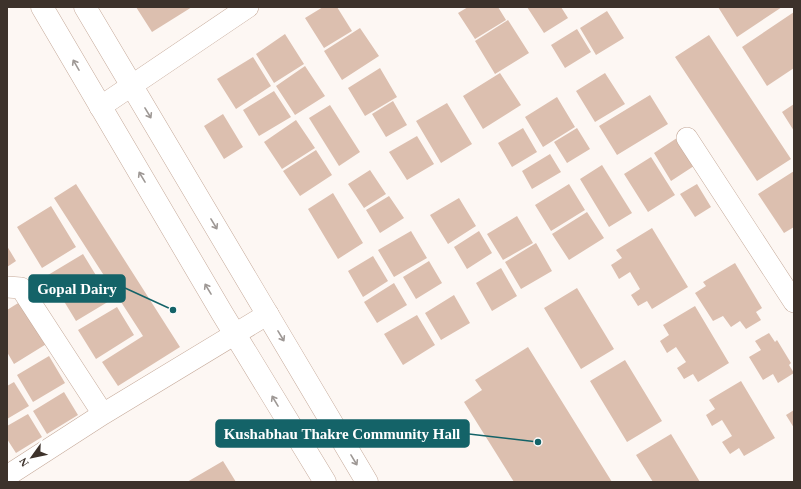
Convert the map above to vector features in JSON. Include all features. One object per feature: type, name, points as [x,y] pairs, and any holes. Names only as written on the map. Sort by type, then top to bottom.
[{"type":"main road","points":[[42,7],[236,335],[325,482]]},
{"type":"main road","points":[[85,7],[367,482]]},
{"type":"street","points":[[100,106],[248,7]]},
{"type":"street","points":[[686,138],[794,302]]},
{"type":"street","points":[[7,286],[21,288],[103,414]]},
{"type":"street","points":[[7,476],[103,414],[236,335],[268,314]]},
{"type":"building","points":[[136,7],[192,7],[152,32]]},
{"type":"building","points":[[323,7],[337,7],[352,31],[324,48],[305,18]]},
{"type":"building","points":[[468,7],[498,7],[506,20],[475,39],[458,13]]},
{"type":"building","points":[[527,7],[561,7],[568,18],[544,33]]},
{"type":"building","points":[[718,7],[782,7],[737,37]]},
{"type":"building","points":[[607,11],[624,38],[596,55],[580,28]]},
{"type":"building","points":[[794,12],[794,68],[767,86],[742,47]]},
{"type":"building","points":[[508,20],[529,53],[495,74],[475,41]]},
{"type":"building","points":[[360,28],[379,56],[342,80],[324,51]]},
{"type":"building","points":[[577,29],[591,52],[565,68],[551,45]]},
{"type":"building","points":[[285,34],[304,64],[274,83],[256,54]]},
{"type":"building","points":[[709,35],[791,159],[757,181],[675,57]]},
{"type":"building","points":[[253,57],[271,86],[236,109],[217,79]]},
{"type":"building","points":[[305,66],[325,96],[295,115],[276,86]]},
{"type":"building","points":[[380,68],[397,97],[365,116],[348,88]]},
{"type":"building","points":[[500,73],[521,105],[483,129],[463,96]]},
{"type":"building","points":[[605,73],[625,104],[595,122],[576,91]]},
{"type":"building","points":[[274,91],[291,117],[259,136],[243,110]]},
{"type":"building","points":[[650,95],[668,124],[617,155],[599,126]]},
{"type":"building","points":[[557,97],[575,127],[543,147],[525,117]]},
{"type":"building","points":[[393,101],[407,125],[386,137],[372,114]]},
{"type":"building","points":[[447,103],[472,144],[441,163],[416,121]]},
{"type":"building","points":[[794,104],[794,131],[782,112]]},
{"type":"building","points":[[330,105],[360,152],[339,166],[309,118]]},
{"type":"building","points":[[223,114],[243,147],[224,159],[204,126]]},
{"type":"building","points":[[296,120],[315,148],[282,169],[264,142]]},
{"type":"building","points":[[523,128],[537,152],[512,167],[498,143]]},
{"type":"building","points":[[577,128],[590,149],[567,163],[554,142]]},
{"type":"building","points":[[417,136],[434,164],[407,180],[389,152]]},
{"type":"building","points":[[680,136],[697,164],[671,181],[654,153]]},
{"type":"building","points":[[316,150],[332,175],[300,196],[283,171]]},
{"type":"building","points":[[550,154],[561,172],[532,189],[522,171]]},
{"type":"building","points":[[651,157],[675,195],[648,212],[624,174]]},
{"type":"building","points":[[602,165],[632,213],[609,227],[580,179]]},
{"type":"building","points":[[370,170],[386,194],[364,208],[348,184]]},
{"type":"building","points":[[794,171],[794,227],[784,233],[758,194]]},
{"type":"building","points":[[76,184],[180,347],[118,386],[102,362],[143,336],[54,198]]},
{"type":"building","points":[[569,184],[585,210],[551,231],[535,205]]},
{"type":"building","points":[[697,184],[711,207],[695,217],[680,194]]},
{"type":"building","points":[[333,193],[363,243],[338,259],[308,209]]},
{"type":"building","points":[[389,196],[404,218],[380,233],[366,210]]},
{"type":"building","points":[[459,198],[476,226],[448,244],[430,215]]},
{"type":"building","points":[[51,206],[76,247],[42,268],[17,227]]},
{"type":"building","points":[[587,212],[604,238],[569,260],[552,234]]},
{"type":"building","points":[[517,216],[533,243],[503,260],[487,234]]},
{"type":"building","points":[[652,228],[688,287],[652,309],[647,301],[638,306],[631,295],[640,289],[630,272],[619,279],[611,265],[622,258],[616,250]]},
{"type":"building","points":[[411,231],[427,258],[394,277],[378,250]]},
{"type":"building","points":[[479,231],[492,253],[467,269],[454,247]]},
{"type":"building","points":[[536,243],[552,271],[521,289],[505,262]]},
{"type":"building","points":[[7,246],[16,261],[7,267]]},
{"type":"building","points":[[83,254],[111,300],[76,321],[48,275]]},
{"type":"building","points":[[373,256],[388,281],[363,297],[348,271]]},
{"type":"building","points":[[429,261],[442,283],[416,299],[403,277]]},
{"type":"building","points":[[735,263],[762,308],[756,312],[761,320],[746,329],[740,321],[731,327],[723,316],[713,321],[695,293],[706,286],[703,282]]},
{"type":"building","points":[[501,268],[517,296],[492,311],[476,283]]},
{"type":"building","points":[[394,283],[407,305],[377,323],[364,302]]},
{"type":"building","points":[[577,288],[614,349],[581,369],[544,308]]},
{"type":"building","points":[[454,295],[470,323],[441,340],[425,313]]},
{"type":"building","points":[[23,300],[48,343],[14,364],[7,352],[7,310]]},
{"type":"building","points":[[695,306],[729,363],[698,382],[693,374],[684,379],[677,368],[686,362],[676,347],[667,353],[660,341],[669,335],[663,325]]},
{"type":"building","points":[[117,307],[134,335],[96,359],[78,330]]},
{"type":"building","points":[[417,315],[435,345],[403,365],[384,334]]},
{"type":"building","points":[[769,333],[775,342],[777,340],[791,363],[789,365],[794,373],[778,383],[773,374],[763,380],[749,357],[761,350],[755,341]]},
{"type":"building","points":[[528,347],[612,482],[514,482],[464,402],[482,390],[475,380]]},
{"type":"building","points":[[49,356],[65,383],[33,402],[17,375]]},
{"type":"building","points":[[625,360],[662,421],[627,442],[590,381]]},
{"type":"building","points":[[741,381],[775,438],[744,456],[739,448],[730,454],[722,442],[732,436],[722,420],[712,426],[706,415],[715,409],[709,400]]},
{"type":"building","points":[[14,382],[29,406],[7,419],[7,386]]},
{"type":"building","points":[[64,392],[78,415],[47,434],[33,411]]},
{"type":"building","points":[[794,410],[794,428],[786,415]]},
{"type":"building","points":[[28,414],[42,437],[16,453],[7,439],[7,426]]},
{"type":"building","points":[[671,434],[700,482],[653,482],[636,455]]},
{"type":"building","points":[[223,461],[236,482],[187,482]]},
{"type":"place","name":"Gopal Dairy","points":[[173,310]]},
{"type":"place","name":"Kushabhau Thakre Community Hall","points":[[538,442]]}]
